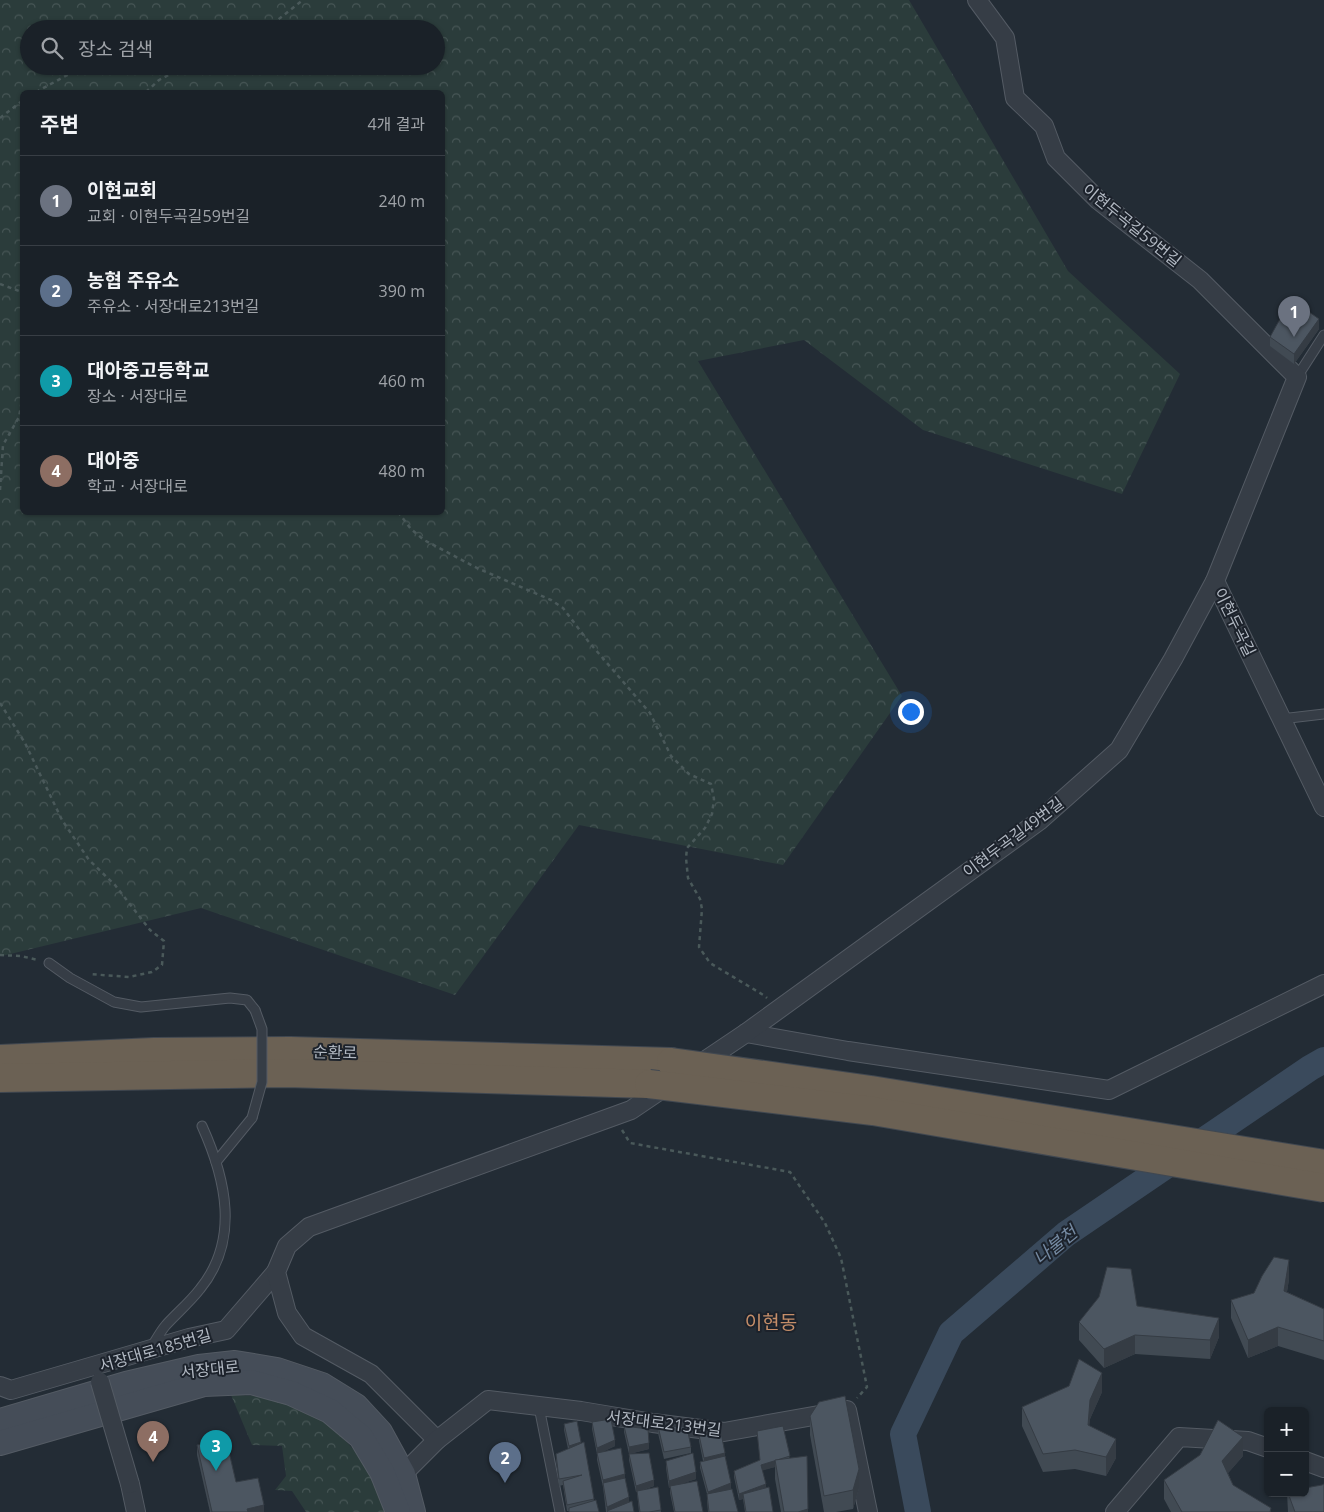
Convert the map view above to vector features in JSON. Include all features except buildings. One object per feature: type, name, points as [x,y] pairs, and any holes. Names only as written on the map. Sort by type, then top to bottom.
[{"type":"highway","name":"순환로","points":[[0,1059],[154,1052],[290,1051],[671,1062],[871,1090],[1324,1164]]},
{"type":"highway","name":"순환로","points":[[0,1078],[287,1073],[649,1084],[873,1111],[1324,1188]]},
{"type":"street","name":"이현두곡길59번길","points":[[977,0],[1005,38],[1015,98],[1044,126],[1056,158],[1098,200],[1200,280],[1297,377]]},
{"type":"street","name":"이현두곡길","points":[[1297,377],[1215,581],[1324,807]]},
{"type":"street","name":"이현두곡길49번길","points":[[613,1116],[631,1110],[746,1033],[1039,821],[1119,750],[1173,659],[1215,581]]},
{"type":"street","points":[[746,1033],[848,1051],[1109,1090],[1324,984]]},
{"type":"street","name":"서장대로185번길","points":[[4,1390],[97,1374],[150,1350],[189,1338],[226,1330],[276,1272],[287,1246],[310,1227],[613,1116]]},
{"type":"street","points":[[276,1272],[287,1313],[303,1336],[371,1374],[437,1440]]},
{"type":"street","name":"서장대로","points":[[0,1421],[160,1376],[200,1367],[235,1363],[277,1370],[322,1385],[356,1406],[380,1432],[403,1474],[412,1512]]},
{"type":"street","points":[[97,1374],[130,1484],[136,1512]]},
{"type":"street","name":"서장대로","points":[[0,1443],[204,1384],[251,1382],[291,1393],[330,1411],[361,1437],[382,1472],[398,1512]]},
{"type":"street","name":"서장대로213번길","points":[[403,1474],[437,1440],[488,1400],[724,1432],[847,1410]]},
{"type":"street","points":[[847,1410],[868,1512]]},
{"type":"street","points":[[1115,1512],[1179,1437],[1248,1441],[1264,1447]]},
{"type":"street","points":[[1309,1463],[1324,1468]]},
{"type":"lane","points":[[1297,377],[1324,335]]},
{"type":"lane","points":[[1282,719],[1324,714]]},
{"type":"lane","points":[[49,963],[70,978],[114,1002],[141,1007],[230,998],[247,1000],[255,1010],[262,1029],[262,1082],[252,1118],[216,1162]]},
{"type":"lane","points":[[150,1350],[164,1327],[201,1288],[220,1258],[226,1228],[225,1210],[216,1162],[202,1126]]},
{"type":"lane","points":[[539,1407],[560,1512]]},
{"type":"path","points":[[277,20],[303,0]]},
{"type":"path","points":[[40,90],[67,75]]},
{"type":"path","points":[[148,90],[159,80],[169,75]]},
{"type":"path","points":[[0,118],[20,103]]},
{"type":"path","points":[[0,284],[20,291]]},
{"type":"path","points":[[0,490],[3,445],[19,417],[20,411]]},
{"type":"path","points":[[400,515],[411,529],[424,540],[477,568],[551,600],[563,608],[588,641],[650,714],[671,756],[689,774],[710,784],[714,799],[712,814],[705,828],[687,848],[686,858],[688,878],[700,899],[702,909],[699,947],[710,963],[765,996],[775,1012]]},
{"type":"path","points":[[0,703],[25,743],[62,820],[89,860],[115,885],[150,930],[164,941],[162,965],[152,972],[129,977],[60,971]]},
{"type":"path","points":[[0,955],[21,956],[49,963]]},
{"type":"path","points":[[613,1116],[630,1143],[790,1172],[825,1223],[841,1258],[867,1386],[847,1410]]},
{"type":"green space","points":[[0,0],[909,0],[1068,271],[1180,374],[1122,494],[923,430],[804,340],[698,361],[902,696],[783,865],[579,825],[455,995],[201,908],[0,956]]},
{"type":"green space","points":[[231,1395],[267,1396],[299,1402],[330,1424],[354,1450],[376,1481],[393,1512],[306,1512],[292,1491],[275,1490],[286,1476],[282,1446],[252,1445]]},
{"type":"waterway","name":"나불천","points":[[918,1512],[903,1434],[951,1333],[1066,1234],[1324,1060]]},
{"type":"place","name":"이현교회","points":[[1294,337]]},
{"type":"place","name":"대아중","points":[[153,1462]]},
{"type":"place","name":"대아중고등학교","points":[[216,1471]]},
{"type":"place","name":"농협 주유소","points":[[505,1483]]},
{"type":"district","name":"이현동","points":[[771,1322]]}]
